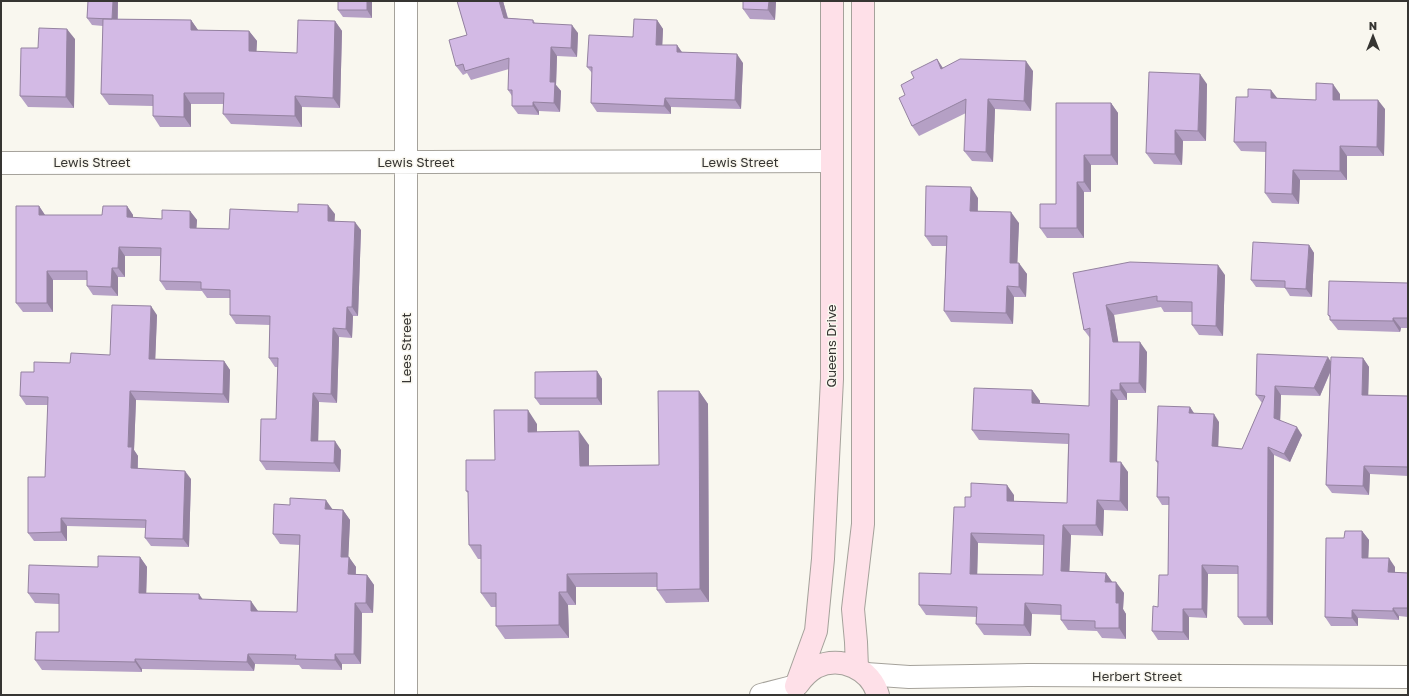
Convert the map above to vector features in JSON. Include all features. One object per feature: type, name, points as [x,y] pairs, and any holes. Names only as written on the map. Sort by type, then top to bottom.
[{"type":"main road","name":"Queens Drive","points":[[795,691],[816,632],[823,559],[832,379],[832,1]]},
{"type":"main road","points":[[863,1],[864,494],[863,524],[853,609],[856,642],[861,671],[872,681],[878,695]]},
{"type":"main road","name":"Herbert Street","points":[[795,691],[805,675],[816,667],[830,663],[844,663],[861,671]]},
{"type":"street","name":"Lees Street","points":[[406,1],[406,695]]},
{"type":"street","name":"Lewis Street","points":[[1,163],[832,161]]},
{"type":"street","name":"Herbert Street","points":[[861,671],[909,677],[1028,675],[1407,683]]},
{"type":"street","points":[[761,695],[795,691]]},
{"type":"building","points":[[88,1],[113,1],[112,19],[87,18]]},
{"type":"building","points":[[338,1],[367,1],[367,10],[338,10]]},
{"type":"building","points":[[457,1],[499,1],[504,18],[533,20],[533,23],[572,25],[571,48],[551,47],[550,82],[555,82],[554,103],[533,102],[533,106],[512,106],[512,90],[508,90],[509,58],[465,71],[463,64],[456,66],[449,40],[467,35]]},
{"type":"building","points":[[743,1],[769,1],[768,10],[743,9]]},
{"type":"building","points":[[103,19],[191,20],[191,30],[249,31],[249,51],[297,53],[298,20],[335,21],[333,98],[295,96],[295,116],[223,114],[224,93],[184,93],[184,117],[153,116],[153,95],[101,94]]},
{"type":"building","points":[[634,19],[657,20],[656,45],[677,45],[677,52],[737,54],[735,100],[665,98],[664,106],[591,103],[592,67],[587,67],[589,35],[633,37]]},
{"type":"building","points":[[39,28],[67,29],[66,97],[20,96],[21,48],[38,48]]},
{"type":"building","points":[[937,59],[941,69],[960,59],[1026,61],[1024,101],[988,99],[986,152],[964,151],[966,99],[912,126],[899,98],[905,95],[901,85],[914,78],[911,72]]},
{"type":"building","points":[[1149,72],[1200,74],[1198,131],[1175,130],[1175,154],[1146,153]]},
{"type":"building","points":[[1316,83],[1333,84],[1333,100],[1378,100],[1377,147],[1340,146],[1340,171],[1293,170],[1292,194],[1265,193],[1266,142],[1234,142],[1236,97],[1248,97],[1248,89],[1271,90],[1271,98],[1316,100]]},
{"type":"building","points":[[1056,103],[1111,103],[1111,155],[1084,155],[1084,182],[1077,182],[1077,228],[1040,228],[1040,204],[1056,204]]},
{"type":"building","points":[[926,186],[971,187],[970,211],[1011,212],[1010,263],[1019,263],[1019,287],[1007,286],[1006,313],[944,311],[947,236],[925,236]]},
{"type":"building","points":[[298,204],[328,205],[328,221],[355,222],[352,307],[347,307],[346,329],[333,328],[331,394],[313,393],[311,441],[335,441],[334,463],[260,461],[261,419],[276,419],[278,358],[269,358],[270,316],[230,315],[230,290],[201,289],[201,282],[160,281],[161,248],[119,247],[118,268],[112,268],[111,287],[87,286],[87,271],[47,271],[47,303],[16,303],[16,206],[39,206],[39,215],[102,215],[103,206],[127,206],[127,217],[162,219],[162,210],[190,211],[190,228],[229,229],[230,209],[298,212]]},
{"type":"building","points":[[1253,242],[1309,245],[1306,289],[1285,288],[1285,281],[1251,280]]},
{"type":"building","points":[[1130,262],[1218,265],[1216,326],[1192,325],[1192,302],[1157,301],[1157,296],[1106,305],[1113,342],[1140,342],[1139,383],[1120,383],[1120,390],[1111,390],[1110,462],[1121,462],[1120,501],[1097,500],[1096,525],[1063,525],[1061,571],[1106,573],[1105,582],[1116,582],[1116,603],[1119,603],[1119,628],[1095,628],[1095,621],[1061,620],[1061,605],[1025,603],[1024,625],[976,624],[977,607],[919,605],[919,573],[951,574],[954,507],[965,507],[965,497],[971,497],[971,483],[1007,485],[1007,501],[1067,503],[1069,434],[972,430],[974,388],[1032,390],[1032,403],[1089,406],[1090,328],[1084,330],[1073,273]],"holes":[[[971,533],[1044,535],[1043,575],[970,574]]]},
{"type":"building","points":[[1329,281],[1408,283],[1408,318],[1393,318],[1393,321],[1330,320],[1330,316],[1328,315]]},
{"type":"building","points":[[112,305],[151,306],[149,359],[224,361],[223,394],[130,391],[128,447],[132,447],[131,468],[185,471],[183,539],[145,538],[146,520],[61,518],[61,532],[28,533],[28,477],[45,477],[48,397],[20,396],[21,372],[34,372],[34,362],[70,363],[71,353],[110,355]]},
{"type":"building","points":[[1257,354],[1328,357],[1314,388],[1275,386],[1274,418],[1297,427],[1284,454],[1268,447],[1267,617],[1238,617],[1238,566],[1202,565],[1202,609],[1183,609],[1183,632],[1152,631],[1153,606],[1158,607],[1159,575],[1168,575],[1169,497],[1157,497],[1158,461],[1156,461],[1158,406],[1190,407],[1189,413],[1214,414],[1212,446],[1242,449],[1265,396],[1256,395]]},
{"type":"building","points":[[1331,357],[1363,358],[1362,395],[1408,396],[1408,467],[1364,466],[1363,486],[1326,485]]},
{"type":"building","points":[[597,371],[597,398],[535,398],[535,372]]},
{"type":"building","points":[[658,391],[699,391],[700,589],[657,590],[657,573],[567,574],[567,592],[559,592],[559,625],[496,626],[496,593],[481,593],[481,545],[469,545],[468,491],[466,491],[466,460],[495,460],[494,410],[528,410],[528,432],[579,431],[580,466],[659,465]]},
{"type":"building","points":[[290,498],[326,500],[325,509],[343,510],[341,557],[349,557],[348,574],[367,575],[366,603],[355,603],[354,654],[335,654],[335,660],[295,659],[296,655],[248,654],[247,662],[135,659],[135,662],[35,660],[36,632],[59,632],[59,594],[28,593],[29,565],[98,567],[98,556],[140,557],[139,593],[199,594],[199,599],[251,601],[251,611],[297,612],[300,535],[273,534],[274,504],[290,505]]},
{"type":"building","points":[[1345,531],[1362,531],[1362,558],[1389,558],[1388,572],[1408,573],[1408,608],[1393,608],[1393,611],[1352,610],[1352,618],[1325,617],[1326,538],[1344,538]]}]
